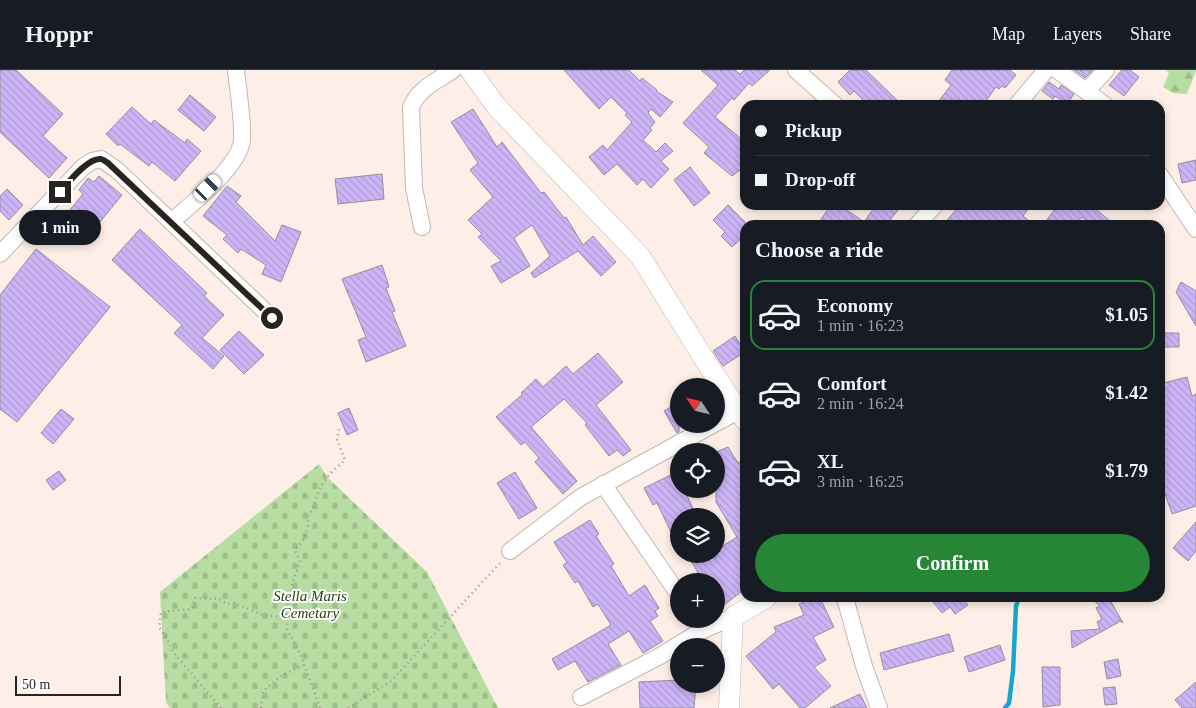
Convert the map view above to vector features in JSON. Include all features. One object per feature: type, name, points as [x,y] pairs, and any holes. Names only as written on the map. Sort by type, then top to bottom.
[{"type":"street","points":[[171,222],[229,167],[239,154],[242,139],[236,70]]},
{"type":"street","points":[[422,226],[414,188],[411,108],[420,92],[453,70]]},
{"type":"street","points":[[470,70],[496,106],[640,256],[740,412]]},
{"type":"street","points":[[796,70],[829,100]]},
{"type":"street","points":[[1021,100],[1046,70]]},
{"type":"street","points":[[1057,70],[1099,100]]},
{"type":"street","points":[[1087,91],[1106,70]]},
{"type":"street","points":[[0,254],[83,167],[92,161],[101,159],[108,163],[272,318]]},
{"type":"street","points":[[1165,182],[1196,229]]},
{"type":"street","points":[[922,220],[930,210]]},
{"type":"street","points":[[725,420],[740,416]]},
{"type":"street","points":[[510,551],[581,497],[697,433]]},
{"type":"street","points":[[604,484],[670,582]]},
{"type":"street","points":[[725,619],[733,617],[759,602]]},
{"type":"street","points":[[846,602],[864,666],[879,708]]},
{"type":"street","points":[[729,708],[733,617]]},
{"type":"street","points":[[581,697],[652,660],[693,628]]},
{"type":"path","points":[[320,708],[305,664],[287,629],[287,618],[292,585],[300,561],[295,550],[305,540],[308,516],[314,510],[319,490],[329,474],[345,460],[338,440],[339,429]]},
{"type":"path","points":[[348,708],[391,681],[510,551]]},
{"type":"path","points":[[221,708],[173,652],[159,627],[161,612],[192,609],[195,598],[203,598],[218,599],[227,604],[234,603],[263,614],[287,618]]},
{"type":"path","points":[[260,708],[263,691],[281,676],[305,664]]},
{"type":"green space","points":[[1166,70],[1196,70],[1187,94],[1173,93],[1163,87],[1169,73]]},
{"type":"green space","name":"Stella Maris Cemetary","points":[[319,464],[328,478],[427,572],[498,708],[170,708],[166,703],[160,592]]},
{"type":"building","points":[[0,70],[16,70],[63,114],[43,136],[67,158],[49,178],[0,132]]},
{"type":"building","points":[[564,70],[629,70],[640,81],[642,78],[656,91],[673,102],[660,117],[651,109],[648,113],[655,122],[650,128],[652,130],[643,140],[656,152],[665,143],[673,151],[661,161],[669,169],[651,188],[643,179],[637,185],[617,164],[604,175],[589,157],[603,145],[607,150],[632,122],[625,115],[627,113],[611,97],[599,109]]},
{"type":"building","points":[[701,70],[735,70],[740,74],[744,70],[770,70],[752,86],[749,83],[715,117],[740,138],[740,170],[732,176],[704,153],[709,147],[683,123],[718,85]]},
{"type":"building","points":[[850,70],[866,70],[897,100],[863,100],[854,91],[850,95],[838,82]]},
{"type":"building","points":[[952,70],[1010,70],[1016,75],[1005,88],[1002,86],[999,89],[996,87],[987,100],[940,100],[951,85],[945,80]]},
{"type":"building","points":[[1074,70],[1093,70],[1085,78]]},
{"type":"building","points":[[1122,70],[1130,70],[1139,77],[1124,96],[1109,85]]},
{"type":"building","points":[[1049,82],[1059,89],[1061,85],[1074,94],[1070,100],[1061,100],[1055,96],[1053,99],[1042,91]]},
{"type":"building","points":[[190,95],[216,117],[204,131],[178,110]]},
{"type":"building","points":[[132,107],[151,124],[154,120],[185,143],[187,139],[201,151],[175,181],[152,162],[149,166],[120,144],[118,146],[106,134]]},
{"type":"building","points":[[473,109],[497,147],[502,142],[541,193],[544,192],[564,218],[566,217],[583,245],[593,236],[616,262],[601,276],[578,251],[534,278],[531,273],[550,256],[532,225],[514,238],[530,266],[501,283],[491,266],[501,261],[478,237],[482,234],[468,220],[493,197],[470,170],[478,163],[451,122]]},
{"type":"building","points":[[1196,160],[1196,180],[1182,183],[1178,164]]},
{"type":"building","points":[[690,167],[710,193],[694,206],[674,180]]},
{"type":"building","points":[[382,174],[384,199],[338,204],[335,179]]},
{"type":"building","points":[[99,176],[122,195],[82,244],[70,234],[81,221],[69,211],[83,194],[79,190],[88,178],[94,182]]},
{"type":"building","points":[[227,186],[241,196],[236,202],[275,241],[282,225],[301,232],[281,282],[262,274],[266,265],[241,249],[238,253],[223,239],[227,235],[203,216]]},
{"type":"building","points":[[7,189],[23,205],[9,220],[0,211],[0,196]]},
{"type":"building","points":[[728,205],[743,220],[740,220],[740,240],[732,247],[721,236],[725,232],[713,220]]},
{"type":"building","points":[[828,210],[847,210],[861,220],[820,220]]},
{"type":"building","points":[[872,210],[898,210],[890,220],[865,220]]},
{"type":"building","points":[[956,210],[1027,210],[1023,216],[1028,220],[947,220]]},
{"type":"building","points":[[1054,210],[1097,210],[1109,220],[1085,220],[1082,217],[1080,220],[1047,220]]},
{"type":"building","points":[[140,229],[207,293],[204,296],[224,315],[202,338],[224,356],[213,369],[174,333],[182,325],[112,260]]},
{"type":"building","points":[[36,249],[110,307],[17,422],[0,409],[0,295]]},
{"type":"building","points":[[382,265],[389,287],[386,288],[395,311],[392,312],[406,346],[366,362],[358,340],[366,337],[342,279]]},
{"type":"building","points":[[1181,282],[1196,291],[1196,326],[1176,292]]},
{"type":"building","points":[[239,331],[264,355],[244,374],[220,350]]},
{"type":"building","points":[[1165,333],[1179,333],[1179,347],[1165,347]]},
{"type":"building","points":[[735,336],[740,344],[740,355],[723,366],[713,351]]},
{"type":"building","points":[[598,353],[623,382],[596,405],[631,450],[623,456],[617,450],[609,456],[585,425],[587,423],[564,399],[531,427],[577,481],[563,494],[535,462],[539,458],[525,442],[521,445],[496,417],[523,394],[521,393],[536,379],[543,387],[566,366],[573,374]]},
{"type":"building","points":[[1187,377],[1192,396],[1196,394],[1196,506],[1172,514],[1165,494],[1165,383]]},
{"type":"building","points":[[670,407],[670,421],[664,411]]},
{"type":"building","points":[[349,408],[358,430],[347,435],[338,413]]},
{"type":"building","points":[[61,409],[74,419],[53,444],[41,433]]},
{"type":"building","points":[[728,447],[738,463],[740,462],[740,593],[725,604],[725,573],[698,573],[692,563],[725,563],[725,544],[737,537],[725,517],[725,508],[720,508],[716,498],[725,498],[725,448]]},
{"type":"building","points":[[59,471],[66,480],[53,490],[46,480]]},
{"type":"building","points":[[515,472],[537,508],[519,519],[497,483]]},
{"type":"building","points":[[670,475],[670,498],[688,498],[693,508],[670,508],[670,530],[657,503],[653,505],[644,488]]},
{"type":"building","points":[[590,520],[599,534],[596,536],[614,564],[611,566],[629,596],[645,585],[659,608],[655,611],[658,616],[650,621],[663,641],[643,653],[629,631],[608,644],[621,665],[588,682],[575,661],[558,670],[552,659],[611,625],[598,604],[593,607],[578,581],[575,583],[563,565],[567,563],[554,542]]},
{"type":"building","points":[[1196,522],[1196,551],[1188,561],[1173,548]]},
{"type":"building","points":[[804,602],[822,602],[834,627],[813,637],[826,660],[814,667],[831,686],[805,708],[800,708],[779,684],[773,689],[746,656],[776,632],[774,627],[804,615],[799,604]]},
{"type":"building","points":[[933,602],[965,602],[968,605],[955,614],[950,607],[942,613]]},
{"type":"building","points":[[1096,602],[1111,602],[1123,623],[1118,620],[1119,622],[1072,648],[1071,631],[1100,629],[1097,622],[1102,619],[1096,608],[1100,606]]},
{"type":"building","points":[[949,634],[954,651],[884,670],[880,653]]},
{"type":"building","points":[[1000,645],[1005,660],[969,672],[964,657]]},
{"type":"building","points":[[1118,659],[1121,676],[1107,679],[1104,662]]},
{"type":"building","points":[[1042,667],[1060,667],[1060,705],[1043,707]]},
{"type":"building","points":[[670,680],[670,693],[695,693],[694,708],[640,708],[639,682]]},
{"type":"building","points":[[1196,682],[1196,708],[1182,708],[1175,700]]},
{"type":"building","points":[[1115,687],[1117,704],[1105,705],[1103,688]]},
{"type":"building","points":[[860,694],[867,708],[830,708]]},
{"type":"waterway","points":[[1005,708],[1009,703],[1013,671],[1018,602]]},
{"type":"route","points":[[60,192],[83,167],[92,161],[101,159],[108,163],[272,318]]}]
